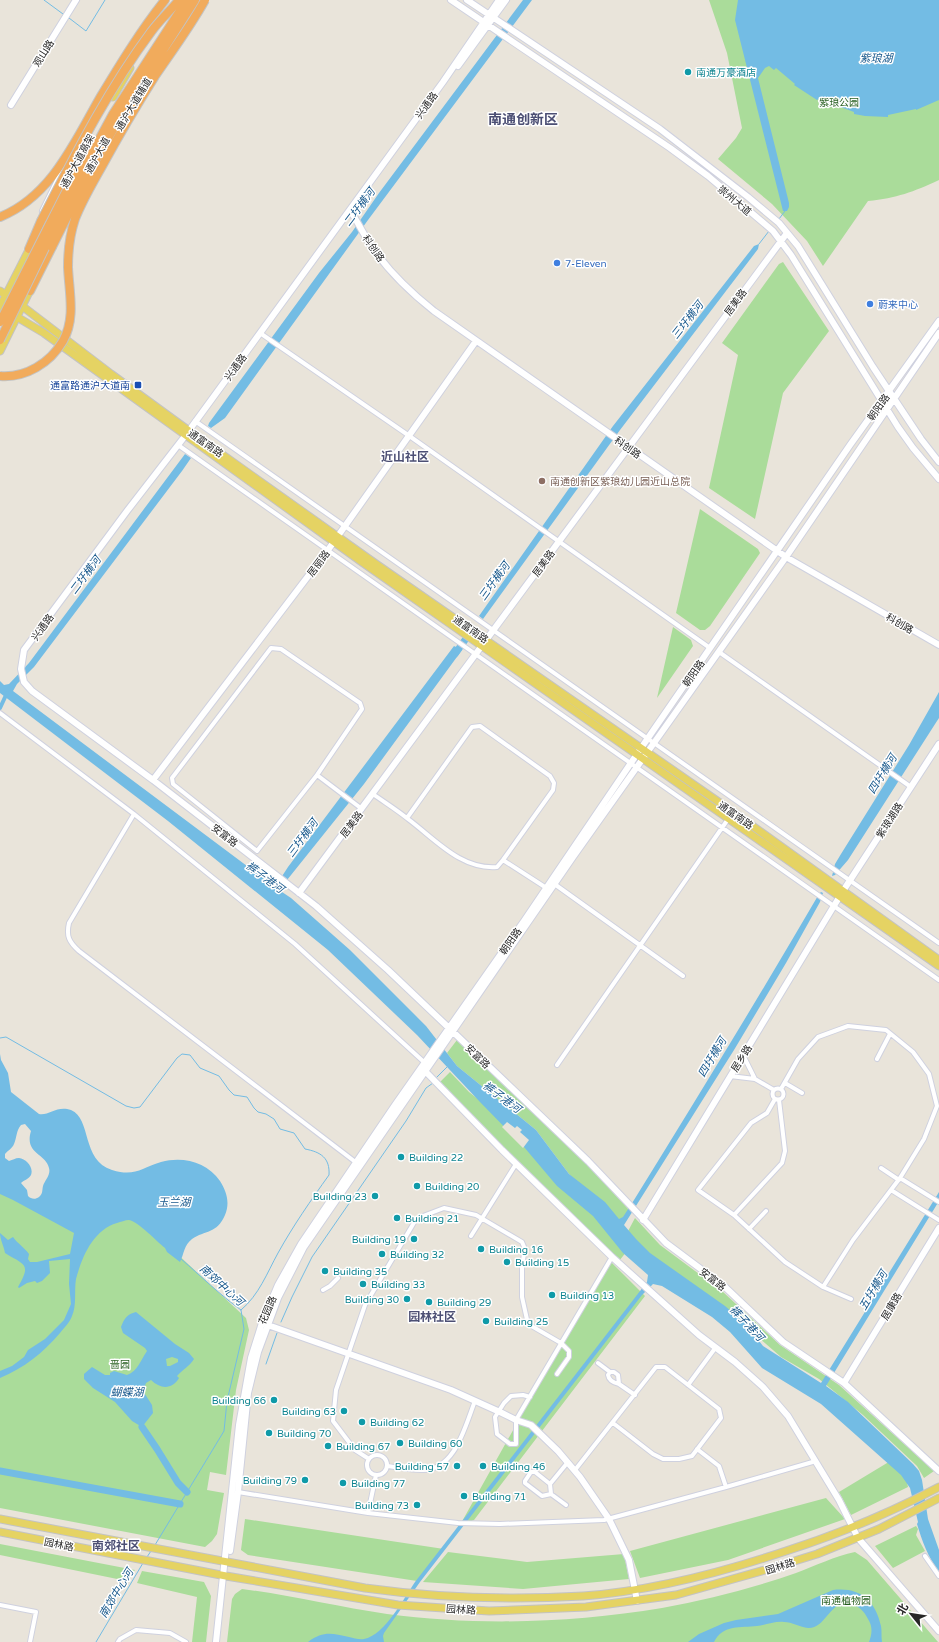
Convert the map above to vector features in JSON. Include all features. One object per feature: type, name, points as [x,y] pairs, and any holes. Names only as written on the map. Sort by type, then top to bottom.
[{"type":"highway","points":[[0,217],[22,206],[37,194],[50,180],[68,153],[124,58],[165,0]]},
{"type":"highway","points":[[29,249],[40,221],[75,155],[130,62],[152,31],[180,0]]},
{"type":"highway","name":"通沪大道高架","points":[[0,322],[56,209],[90,146],[137,66],[180,0]]},
{"type":"highway","points":[[30,291],[93,165],[119,119],[195,0]]},
{"type":"highway","points":[[0,376],[13,376],[34,369],[51,357],[64,340],[69,325],[71,309],[68,254],[72,230],[77,215],[90,187],[132,113],[205,0]]},
{"type":"highway","name":"通沪大道高架","points":[[0,340],[87,162],[113,114],[187,4]]},
{"type":"main road","name":"通沪大道","points":[[0,307],[3,293],[29,249],[105,110],[175,0]]},
{"type":"main road","name":"通沪大道","points":[[0,351],[30,291],[66,212],[91,164],[145,71],[187,4],[192,0]]},
{"type":"main road","name":"通富南路","points":[[3,293],[187,433]]},
{"type":"main road","name":"通富南路","points":[[0,307],[44,333],[187,433],[731,816],[939,966]]},
{"type":"main road","name":"通富南路","points":[[841,894],[939,960]]},
{"type":"main road","name":"园林路","points":[[0,1519],[226,1563],[358,1587],[409,1594],[490,1598],[583,1596],[635,1590],[693,1579],[739,1567],[853,1528],[939,1487]]},
{"type":"main road","name":"园林路","points":[[0,1532],[224,1576],[402,1605],[488,1611],[586,1607],[676,1595],[764,1571],[816,1554],[886,1526],[939,1498]]},
{"type":"street","points":[[40,221],[49,195],[98,106],[139,41],[169,0]]},
{"type":"street","name":"崇州大道","points":[[451,0],[670,148],[708,176],[773,231],[791,254],[887,410],[913,448],[939,479]]},
{"type":"street","name":"崇州大道","points":[[467,0],[660,129],[773,218],[798,246],[921,439],[939,462]]},
{"type":"street","name":"兴通路","points":[[24,650],[126,511],[187,433],[486,24],[499,0]]},
{"type":"street","name":"兴通路","points":[[491,16],[506,0]]},
{"type":"street","name":"观山路","points":[[10,105],[74,1]]},
{"type":"street","name":"通沪大道辅道","points":[[22,306],[33,293],[72,213],[122,121],[179,32],[187,4]]},
{"type":"street","name":"科创路","points":[[350,210],[370,244],[387,266],[414,295],[476,341],[786,557],[939,645]]},
{"type":"street","name":"居美路","points":[[300,893],[787,233]]},
{"type":"street","name":"朝阳路","points":[[451,1030],[548,889],[647,739],[939,321]]},
{"type":"street","points":[[260,333],[540,526],[710,648]]},
{"type":"street","name":"朝阳路","points":[[552,883],[637,768],[786,557],[939,333]]},
{"type":"street","name":"居丽路","points":[[153,780],[328,550],[408,434],[476,341]]},
{"type":"street","points":[[195,421],[939,943]]},
{"type":"street","points":[[178,445],[939,980]]},
{"type":"street","points":[[271,648],[281,649],[360,703],[362,709],[317,775],[257,852],[173,784],[172,778],[271,648]]},
{"type":"street","name":"安富路","points":[[24,650],[21,669],[24,682],[32,691],[153,780],[300,893],[388,970],[588,1161],[666,1243],[725,1287],[783,1342],[844,1383],[939,1471]]},
{"type":"street","points":[[719,652],[911,787]]},
{"type":"street","points":[[0,713],[134,814],[221,886],[296,944],[425,1063]]},
{"type":"street","points":[[373,794],[408,818],[447,850],[463,860],[492,868],[497,867],[503,860],[553,790],[554,783],[550,776],[480,726],[472,727],[408,818]]},
{"type":"street","name":"紫琅湖路","points":[[841,894],[939,744]]},
{"type":"street","points":[[317,775],[362,809]]},
{"type":"street","points":[[134,814],[69,923],[67,931],[68,939],[79,951],[358,1164]]},
{"type":"street","points":[[557,1065],[731,816]]},
{"type":"street","points":[[503,860],[548,889]]},
{"type":"street","points":[[552,883],[640,947],[683,976]]},
{"type":"street","name":"居乡路","points":[[643,1220],[841,894]]},
{"type":"street","points":[[781,1089],[798,1059],[818,1037],[848,1026],[886,1030],[913,1052],[929,1074],[937,1106],[924,1139],[899,1179],[853,1240],[823,1287]]},
{"type":"street","name":"花园路","points":[[226,1563],[243,1396],[252,1350],[264,1324],[278,1285],[301,1244],[426,1072],[432,1058],[451,1030]]},
{"type":"street","points":[[877,1059],[890,1034]]},
{"type":"street","points":[[743,1055],[755,1079]]},
{"type":"street","name":"花园路","points":[[358,1164],[425,1063],[432,1058]]},
{"type":"street","points":[[426,1072],[516,1164],[612,1257],[699,1335],[716,1347],[763,1387],[788,1416],[816,1461],[858,1538],[939,1631]]},
{"type":"street","points":[[730,1076],[755,1079],[774,1090],[781,1089]]},
{"type":"street","points":[[784,1083],[802,1093]]},
{"type":"street","points":[[781,1089],[784,1094],[782,1098],[777,1099],[766,1113],[751,1123],[698,1190],[734,1215],[784,1262],[823,1287],[851,1299]]},
{"type":"street","points":[[734,1215],[782,1163],[785,1151],[777,1099],[772,1095],[774,1090]]},
{"type":"street","points":[[471,1236],[516,1164]]},
{"type":"street","points":[[882,1168],[939,1202]]},
{"type":"street","points":[[891,1190],[939,1220]]},
{"type":"street","points":[[369,1459],[355,1450],[333,1421],[336,1390],[365,1305],[415,1221],[423,1216],[444,1208],[476,1215],[522,1242],[524,1249],[522,1265],[522,1297],[528,1324],[561,1343],[569,1351],[569,1357],[557,1374]]},
{"type":"street","points":[[749,1229],[766,1212]]},
{"type":"street","name":"居康路","points":[[844,1383],[939,1228]]},
{"type":"street","points":[[530,1396],[511,1396],[504,1403],[495,1417],[497,1434],[510,1444],[516,1444],[516,1420],[612,1257]]},
{"type":"street","points":[[323,1290],[330,1286],[338,1278]]},
{"type":"street","points":[[264,1324],[451,1390],[516,1420],[531,1425],[575,1470],[609,1519],[630,1560],[637,1601]]},
{"type":"street","name":"花园路","points":[[216,1642],[224,1576],[238,1492],[248,1393],[264,1324]]},
{"type":"street","points":[[688,1385],[716,1347]]},
{"type":"street","points":[[598,1363],[610,1372],[614,1372],[618,1375],[619,1384]]},
{"type":"street","points":[[575,1470],[656,1367],[665,1367],[719,1409],[721,1418],[692,1456],[679,1459],[663,1459],[654,1454],[613,1423]]},
{"type":"street","points":[[610,1372],[609,1378],[635,1395]]},
{"type":"street","points":[[387,1466],[421,1471],[436,1468],[446,1462],[455,1450],[476,1401]]},
{"type":"street","points":[[698,1449],[719,1466],[726,1487]]},
{"type":"street","points":[[374,1455],[381,1456],[386,1460],[387,1466],[382,1474],[376,1475],[370,1472],[367,1462],[374,1455]]},
{"type":"street","points":[[238,1492],[368,1513],[458,1523],[500,1524],[609,1519],[816,1461]]},
{"type":"street","points":[[566,1506],[551,1494],[550,1484],[568,1462]]},
{"type":"street","points":[[550,1484],[535,1472],[531,1472],[525,1481],[525,1483],[542,1496],[551,1494]]},
{"type":"street","points":[[368,1513],[376,1475]]},
{"type":"street","points":[[925,1556],[939,1576]]},
{"type":"street","name":"花园路","points":[[220,1642],[224,1576]]},
{"type":"street","points":[[0,1605],[36,1612],[30,1642]]},
{"type":"street","points":[[118,1642],[120,1639],[136,1630],[170,1633],[186,1642]]},
{"type":"green space","name":"紫琅公园","points":[[709,0],[939,0],[939,180],[905,194],[868,201],[823,266],[807,241],[772,204],[718,159],[736,138],[742,128],[727,53]]},
{"type":"green space","points":[[783,262],[829,331],[783,393],[755,519],[709,488],[738,355],[722,343],[779,264]]},
{"type":"green space","points":[[700,509],[758,549],[760,553],[710,626],[705,630],[700,630],[676,613]]},
{"type":"green space","points":[[673,627],[691,640],[693,646],[657,698]]},
{"type":"green space","points":[[457,1040],[586,1163],[630,1211],[620,1226],[569,1174],[536,1130],[457,1066],[447,1053]]},
{"type":"green space","points":[[450,1072],[469,1092],[507,1122],[591,1210],[627,1251],[619,1261],[504,1148],[440,1082]]},
{"type":"green space","name":"啬园","points":[[0,1185],[52,1216],[128,1208],[246,1318],[249,1330],[236,1390],[226,1475],[210,1472],[207,1490],[224,1493],[217,1534],[205,1547],[0,1508]]},
{"type":"green space","points":[[635,1218],[660,1245],[722,1291],[780,1345],[839,1385],[934,1471],[924,1478],[917,1466],[863,1415],[819,1379],[781,1357],[735,1317],[661,1267],[627,1233]]},
{"type":"green space","points":[[611,1262],[645,1296],[474,1520],[460,1525],[559,1348]]},
{"type":"green space","points":[[892,1460],[905,1473],[908,1487],[851,1515],[839,1492]]},
{"type":"green space","points":[[826,1498],[845,1519],[728,1560],[640,1578],[630,1551]]},
{"type":"green space","points":[[245,1519],[444,1549],[417,1581],[248,1555],[241,1550]]},
{"type":"green space","points":[[916,1526],[918,1529],[916,1535],[925,1551],[893,1568],[875,1546]]},
{"type":"green space","points":[[0,1544],[135,1570],[127,1581],[0,1555]]},
{"type":"green space","points":[[448,1552],[527,1562],[624,1554],[629,1579],[523,1589],[423,1582]]},
{"type":"green space","name":"南通植物园","points":[[855,1552],[867,1560],[938,1642],[227,1642],[232,1599],[235,1594],[242,1589],[387,1614],[421,1618],[490,1621],[559,1620],[628,1613],[696,1601],[763,1584]]},
{"type":"green space","points":[[142,1571],[204,1582],[211,1596],[206,1642],[192,1642],[197,1597],[137,1583]]},
{"type":"water","points":[[523,0],[532,0],[368,220],[225,418],[211,428],[208,426],[319,273],[352,232],[379,193]]},
{"type":"water","name":"紫琅湖","points":[[738,0],[939,0],[939,100],[916,110],[888,115],[888,117],[854,114],[854,112],[819,99],[817,100],[794,85],[795,84],[776,68],[774,70],[769,66],[765,68],[758,78],[789,203],[787,211],[783,211],[735,20]]},
{"type":"water","points":[[759,244],[758,249],[620,430],[483,619],[479,616],[613,426],[754,246]]},
{"type":"water","points":[[185,454],[191,458],[182,471],[34,667],[17,684],[13,691],[275,887],[288,867],[454,646],[462,650],[364,784],[279,890],[291,898],[350,950],[426,1026],[457,1066],[536,1130],[569,1174],[605,1202],[619,1219],[623,1217],[658,1162],[819,894],[821,892],[823,893],[820,902],[786,963],[734,1050],[624,1225],[650,1253],[725,1306],[745,1323],[763,1346],[821,1383],[939,1192],[939,1201],[826,1386],[848,1402],[919,1471],[922,1480],[928,1519],[939,1550],[939,1572],[923,1543],[917,1524],[918,1522],[910,1488],[901,1475],[821,1404],[762,1368],[730,1332],[712,1317],[662,1286],[653,1284],[642,1295],[420,1582],[384,1633],[384,1642],[308,1642],[313,1638],[327,1634],[364,1639],[379,1631],[400,1606],[415,1582],[647,1282],[648,1275],[623,1253],[593,1216],[557,1186],[524,1147],[417,1035],[328,950],[168,821],[0,693],[0,681],[4,685],[9,684],[29,663]]},
{"type":"water","points":[[939,692],[939,718],[848,860],[835,875],[832,876],[835,864],[909,745]]},
{"type":"water","name":"玉兰湖","points":[[0,1054],[1,1060],[8,1073],[11,1092],[39,1114],[46,1114],[57,1110],[66,1109],[71,1110],[78,1115],[95,1158],[102,1165],[112,1170],[127,1173],[138,1171],[169,1160],[186,1160],[194,1162],[215,1174],[220,1181],[226,1193],[227,1211],[218,1226],[189,1241],[180,1262],[133,1221],[128,1220],[117,1223],[101,1232],[85,1253],[76,1279],[74,1312],[68,1323],[54,1340],[40,1353],[17,1370],[0,1378],[0,1371],[12,1366],[24,1357],[28,1350],[45,1339],[64,1320],[71,1304],[69,1284],[70,1259],[49,1261],[50,1273],[42,1281],[37,1283],[35,1281],[27,1283],[19,1288],[18,1287],[25,1273],[24,1266],[5,1253],[0,1233],[8,1240],[13,1237],[29,1254],[28,1259],[30,1262],[37,1262],[70,1254],[74,1233],[0,1194]],"holes":[[[25,1124],[31,1131],[30,1144],[33,1149],[44,1159],[49,1168],[49,1175],[43,1186],[41,1195],[35,1199],[28,1196],[27,1190],[21,1183],[31,1175],[32,1172],[29,1164],[19,1158],[9,1161],[5,1158],[5,1154],[14,1144],[21,1125]]]},
{"type":"water","name":"蝴蝶湖","points":[[136,1312],[175,1344],[189,1353],[194,1359],[177,1376],[179,1378],[173,1385],[166,1387],[158,1385],[151,1380],[146,1383],[143,1391],[152,1405],[153,1413],[142,1427],[132,1421],[115,1402],[93,1388],[84,1379],[84,1374],[92,1367],[105,1375],[110,1375],[110,1373],[114,1371],[127,1375],[134,1371],[147,1351],[123,1333],[121,1327],[126,1317]],"holes":[[[172,1357],[178,1359],[178,1362],[167,1366],[166,1359]]]},
{"type":"water","points":[[833,1590],[858,1593],[870,1602],[878,1617],[881,1628],[882,1642],[869,1642],[871,1628],[870,1622],[865,1614],[856,1606],[843,1604],[838,1606],[824,1620],[814,1627],[808,1628],[787,1622],[777,1622],[760,1626],[733,1628],[722,1632],[714,1642],[688,1642],[699,1634],[724,1623],[778,1614]]},
{"type":"pier","points":[[507,1122],[515,1128],[517,1126],[522,1130],[520,1132],[529,1140],[523,1148],[502,1127]]},
{"type":"waterway","points":[[44,0],[63,14]]},
{"type":"waterway","points":[[69,18],[86,31],[105,0]]},
{"type":"waterway","name":"三圩横河","points":[[779,219],[785,211]]},
{"type":"waterway","name":"三圩横河","points":[[759,244],[769,231]]},
{"type":"waterway","name":"三圩横河","points":[[455,654],[465,640]]},
{"type":"waterway","name":"二圩横河","points":[[0,708],[7,693]]},
{"type":"waterway","points":[[0,1038],[6,1037],[126,1106],[134,1108],[140,1107],[177,1058],[182,1054],[190,1055],[200,1068],[219,1076],[234,1095],[247,1097],[258,1112],[266,1114],[274,1119],[280,1129],[294,1133],[305,1149],[320,1154],[326,1160],[329,1175],[290,1233],[258,1291],[241,1310]]},
{"type":"waterway","points":[[435,1079],[447,1067]]},
{"type":"waterway","points":[[281,1322],[312,1257],[406,1121],[426,1088],[433,1083]]},
{"type":"waterway","name":"南郊中心河","points":[[155,1545],[224,1431],[227,1401],[244,1329],[241,1310],[181,1259]]},
{"type":"waterway","points":[[266,1364],[277,1333]]},
{"type":"waterway","points":[[142,1427],[178,1483],[187,1492]]},
{"type":"waterway","points":[[0,1471],[180,1504]]},
{"type":"waterway","name":"南郊中心河","points":[[147,1557],[151,1551]]},
{"type":"waterway","name":"南郊中心河","points":[[96,1642],[143,1563]]},
{"type":"place","name":"南通万豪酒店","points":[[688,72]]},
{"type":"place","name":"7-Eleven","points":[[557,263]]},
{"type":"place","name":"蔚来中心","points":[[870,304]]},
{"type":"place","name":"通富路通沪大道南","points":[[138,385]]},
{"type":"place","name":"南通创新区紫琅幼儿园近山总院","points":[[542,481]]},
{"type":"place","name":"Building 22","points":[[401,1157]]},
{"type":"place","name":"Building 20","points":[[417,1186]]},
{"type":"place","name":"Building 23","points":[[375,1196]]},
{"type":"place","name":"Building 21","points":[[397,1218]]},
{"type":"place","name":"Building 19","points":[[414,1239]]},
{"type":"place","name":"Building 16","points":[[481,1249]]},
{"type":"place","name":"Building 32","points":[[382,1254]]},
{"type":"place","name":"Building 15","points":[[507,1262]]},
{"type":"place","name":"Building 35","points":[[325,1271]]},
{"type":"place","name":"Building 33","points":[[363,1284]]},
{"type":"place","name":"Building 13","points":[[552,1295]]},
{"type":"place","name":"Building 30","points":[[407,1299]]},
{"type":"place","name":"Building 29","points":[[429,1302]]},
{"type":"place","name":"Building 25","points":[[486,1321]]},
{"type":"place","name":"Building 66","points":[[274,1400]]},
{"type":"place","name":"Building 63","points":[[344,1411]]},
{"type":"place","name":"Building 62","points":[[362,1422]]},
{"type":"place","name":"Building 70","points":[[269,1433]]},
{"type":"place","name":"Building 60","points":[[400,1443]]},
{"type":"place","name":"Building 67","points":[[328,1446]]},
{"type":"place","name":"Building 57","points":[[457,1466]]},
{"type":"place","name":"Building 46","points":[[483,1466]]},
{"type":"place","name":"Building 79","points":[[305,1480]]},
{"type":"place","name":"Building 77","points":[[343,1483]]},
{"type":"place","name":"Building 71","points":[[464,1496]]},
{"type":"place","name":"Building 73","points":[[417,1505]]},
{"type":"district","name":"南通创新区","points":[[523,119]]},
{"type":"district","name":"近山社区","points":[[405,457]]},
{"type":"district","name":"园林社区","points":[[432,1317]]},
{"type":"district","name":"南郊社区","points":[[116,1546]]},
{"type":"water label","name":"四圩横河","points":[[882,774]]},
{"type":"water label","name":"裤子港河","points":[[265,877]]},
{"type":"water label","name":"四圩横河","points":[[712,1057]]},
{"type":"water label","name":"裤子港河","points":[[502,1097]]},
{"type":"water label","name":"五圩横河","points":[[873,1290]]},
{"type":"water label","name":"裤子港河","points":[[747,1323]]}]
